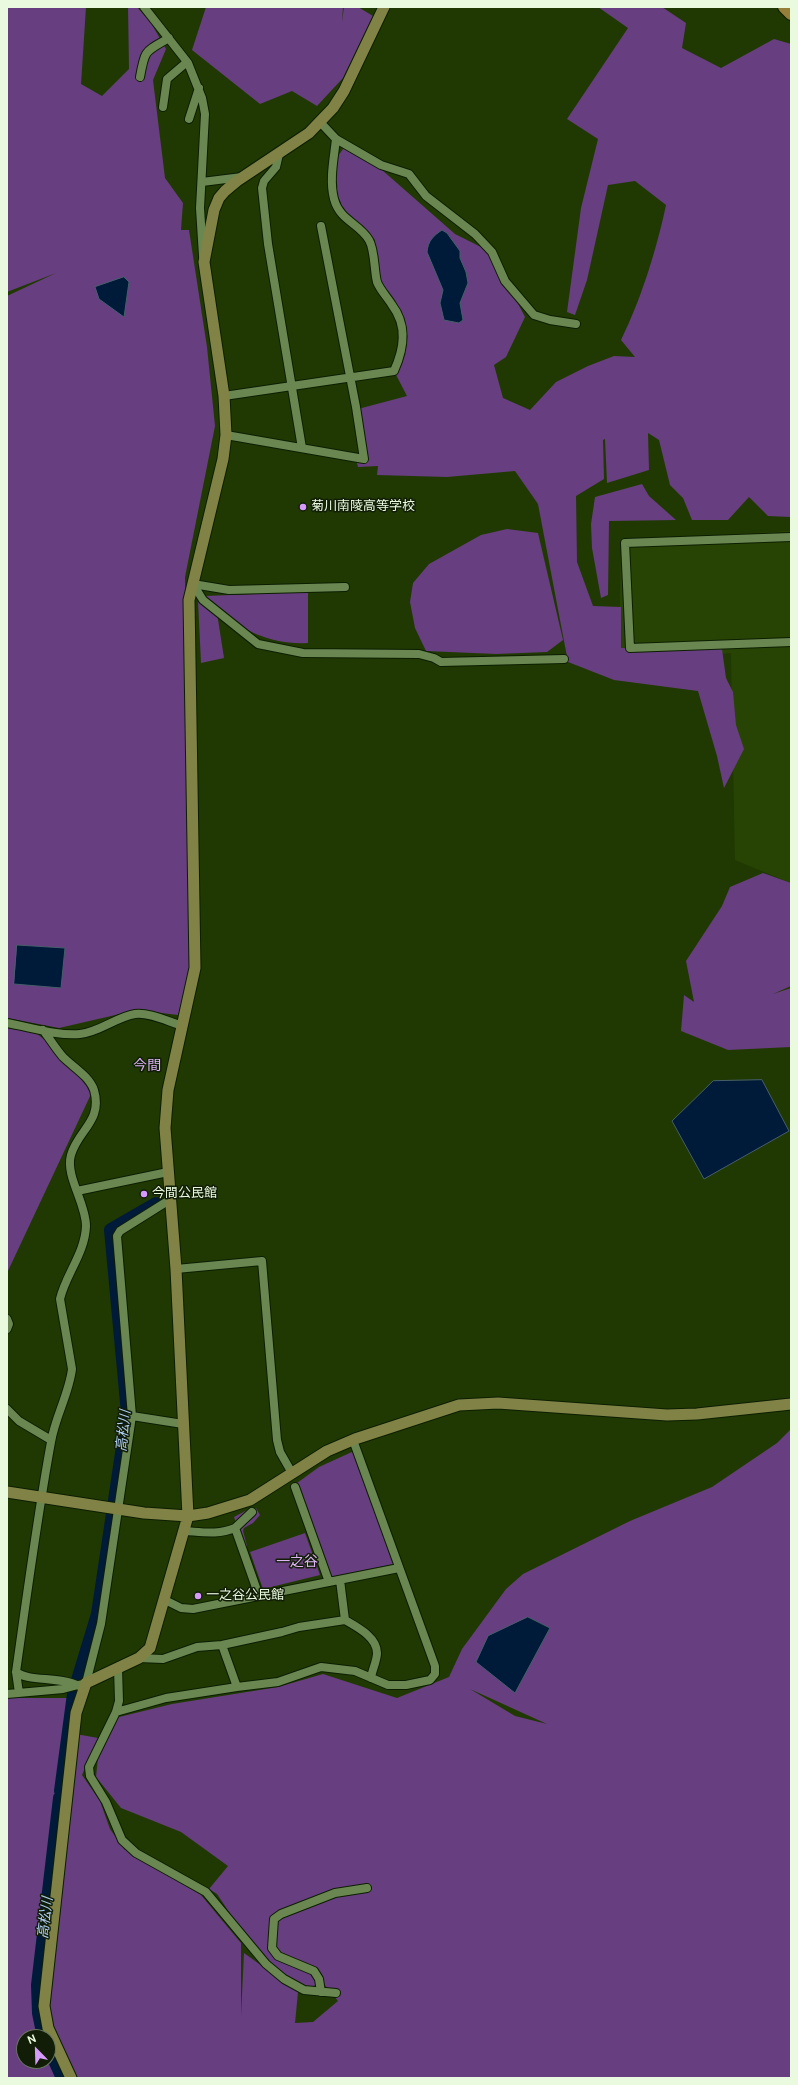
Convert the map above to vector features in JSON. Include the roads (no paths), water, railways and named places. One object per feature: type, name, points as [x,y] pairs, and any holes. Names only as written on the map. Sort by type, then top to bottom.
[{"type":"main road","points":[[784,7],[791,14]]},
{"type":"street","points":[[7,1694],[83,1684],[140,1658],[150,1648],[185,1531],[188,1516],[176,1269],[168,1172],[166,1109],[168,1090],[195,968],[189,600],[223,459],[226,435],[224,396],[200,232],[205,114],[199,88],[187,62],[144,7]]},
{"type":"street","points":[[204,262],[214,210],[219,198],[225,190],[279,154],[320,122],[344,91],[383,7]]},
{"type":"street","points":[[140,77],[144,55],[147,50],[169,38]]},
{"type":"street","points":[[163,107],[167,79],[187,62]]},
{"type":"street","points":[[189,119],[199,88]]},
{"type":"street","points":[[320,122],[336,139],[381,165],[409,174],[426,196],[475,234],[492,252],[505,281],[534,315],[550,320],[576,324]]},
{"type":"street","points":[[224,396],[394,371],[401,356],[404,334],[396,310],[378,284],[370,241],[359,228],[345,218],[335,201],[332,190],[332,170],[336,139]]},
{"type":"street","points":[[279,154],[276,167],[264,181],[262,188],[268,244],[302,448]]},
{"type":"street","points":[[202,182],[244,177]]},
{"type":"street","points":[[226,435],[364,459],[321,226]]},
{"type":"street","points":[[791,537],[625,543],[630,648],[791,642]]},
{"type":"street","points":[[193,584],[229,590],[345,587]]},
{"type":"street","points":[[193,584],[203,600],[258,644],[303,653],[419,654],[434,658],[441,662],[564,659]]},
{"type":"street","points":[[7,1023],[68,1034],[87,1033],[133,1014],[141,1014],[183,1026]]},
{"type":"street","points":[[19,1693],[16,1672],[51,1440],[58,1412],[71,1380],[72,1369],[60,1300],[62,1289],[82,1248],[85,1237],[84,1212],[71,1170],[70,1159],[73,1149],[92,1121],[96,1108],[95,1097],[89,1080],[62,1056],[43,1030]]},
{"type":"street","points":[[78,1191],[168,1172]]},
{"type":"street","points":[[71,2078],[48,2028],[44,2006],[76,1713],[101,1624],[115,1508],[132,1416],[117,1236],[120,1231],[171,1199]]},
{"type":"street","points":[[176,1269],[262,1261],[277,1440],[280,1452],[292,1473]]},
{"type":"street","points":[[7,1319],[9,1324],[7,1329]]},
{"type":"street","points":[[7,1492],[172,1516],[188,1516],[208,1513],[250,1500],[327,1451],[353,1440],[459,1405],[498,1403],[667,1415],[704,1414],[791,1404]]},
{"type":"street","points":[[7,1409],[20,1421],[51,1440]]},
{"type":"street","points":[[132,1416],[183,1424]]},
{"type":"street","points":[[116,1712],[166,1698],[278,1682],[321,1667],[355,1671],[388,1685],[406,1685],[430,1680],[435,1674],[435,1666],[353,1440]]},
{"type":"street","points":[[295,1487],[329,1582]]},
{"type":"street","points":[[185,1531],[213,1533],[227,1531],[235,1528],[252,1512]]},
{"type":"street","points":[[235,1528],[259,1596]]},
{"type":"street","points":[[165,1600],[181,1608],[193,1609],[399,1568]]},
{"type":"street","points":[[340,1580],[345,1620]]},
{"type":"street","points":[[140,1658],[163,1659],[197,1647],[222,1645],[299,1627],[345,1620],[361,1629],[373,1642],[377,1653],[370,1678]]},
{"type":"street","points":[[222,1645],[237,1687]]},
{"type":"street","points":[[118,1668],[119,1701],[116,1712],[88,1767],[90,1776],[106,1802],[122,1840],[136,1853],[206,1892],[266,1964],[284,1979],[304,1990],[336,1993]]},
{"type":"street","points":[[16,1672],[22,1676],[59,1679],[83,1684]]},
{"type":"street","points":[[321,1992],[319,1979],[314,1971],[278,1956],[272,1948],[274,1919],[281,1914],[335,1893],[367,1888]]},
{"type":"water","points":[[442,230],[447,233],[460,251],[460,258],[466,272],[468,283],[460,303],[463,320],[459,323],[444,320],[440,303],[443,290],[427,252],[428,245],[432,239]]},
{"type":"water","points":[[124,277],[129,282],[124,317],[99,299],[95,287]]},
{"type":"water","points":[[17,945],[65,948],[61,988],[14,984]]},
{"type":"water","points":[[762,1080],[789,1131],[704,1179],[672,1121],[713,1081]]},
{"type":"water","points":[[528,1617],[550,1628],[515,1693],[476,1662],[488,1636]]},
{"type":"waterway","name":"高松川","points":[[78,1680],[98,1614],[128,1413],[111,1230],[156,1204]]},
{"type":"waterway","name":"高松川","points":[[61,1791],[74,1694]]},
{"type":"waterway","name":"高松川","points":[[42,2029],[39,2013],[38,1985],[60,1798]]},
{"type":"waterway","name":"高松川","points":[[56,2063],[63,2078]]},
{"type":"place","name":"菊川南陵高等学校","points":[[303,507]]},
{"type":"place","name":"今間公民館","points":[[144,1194]]},
{"type":"place","name":"一之谷公民館","points":[[198,1596]]},
{"type":"district","name":"今間","points":[[147,1066]]},
{"type":"district","name":"一之谷","points":[[297,1562]]}]
